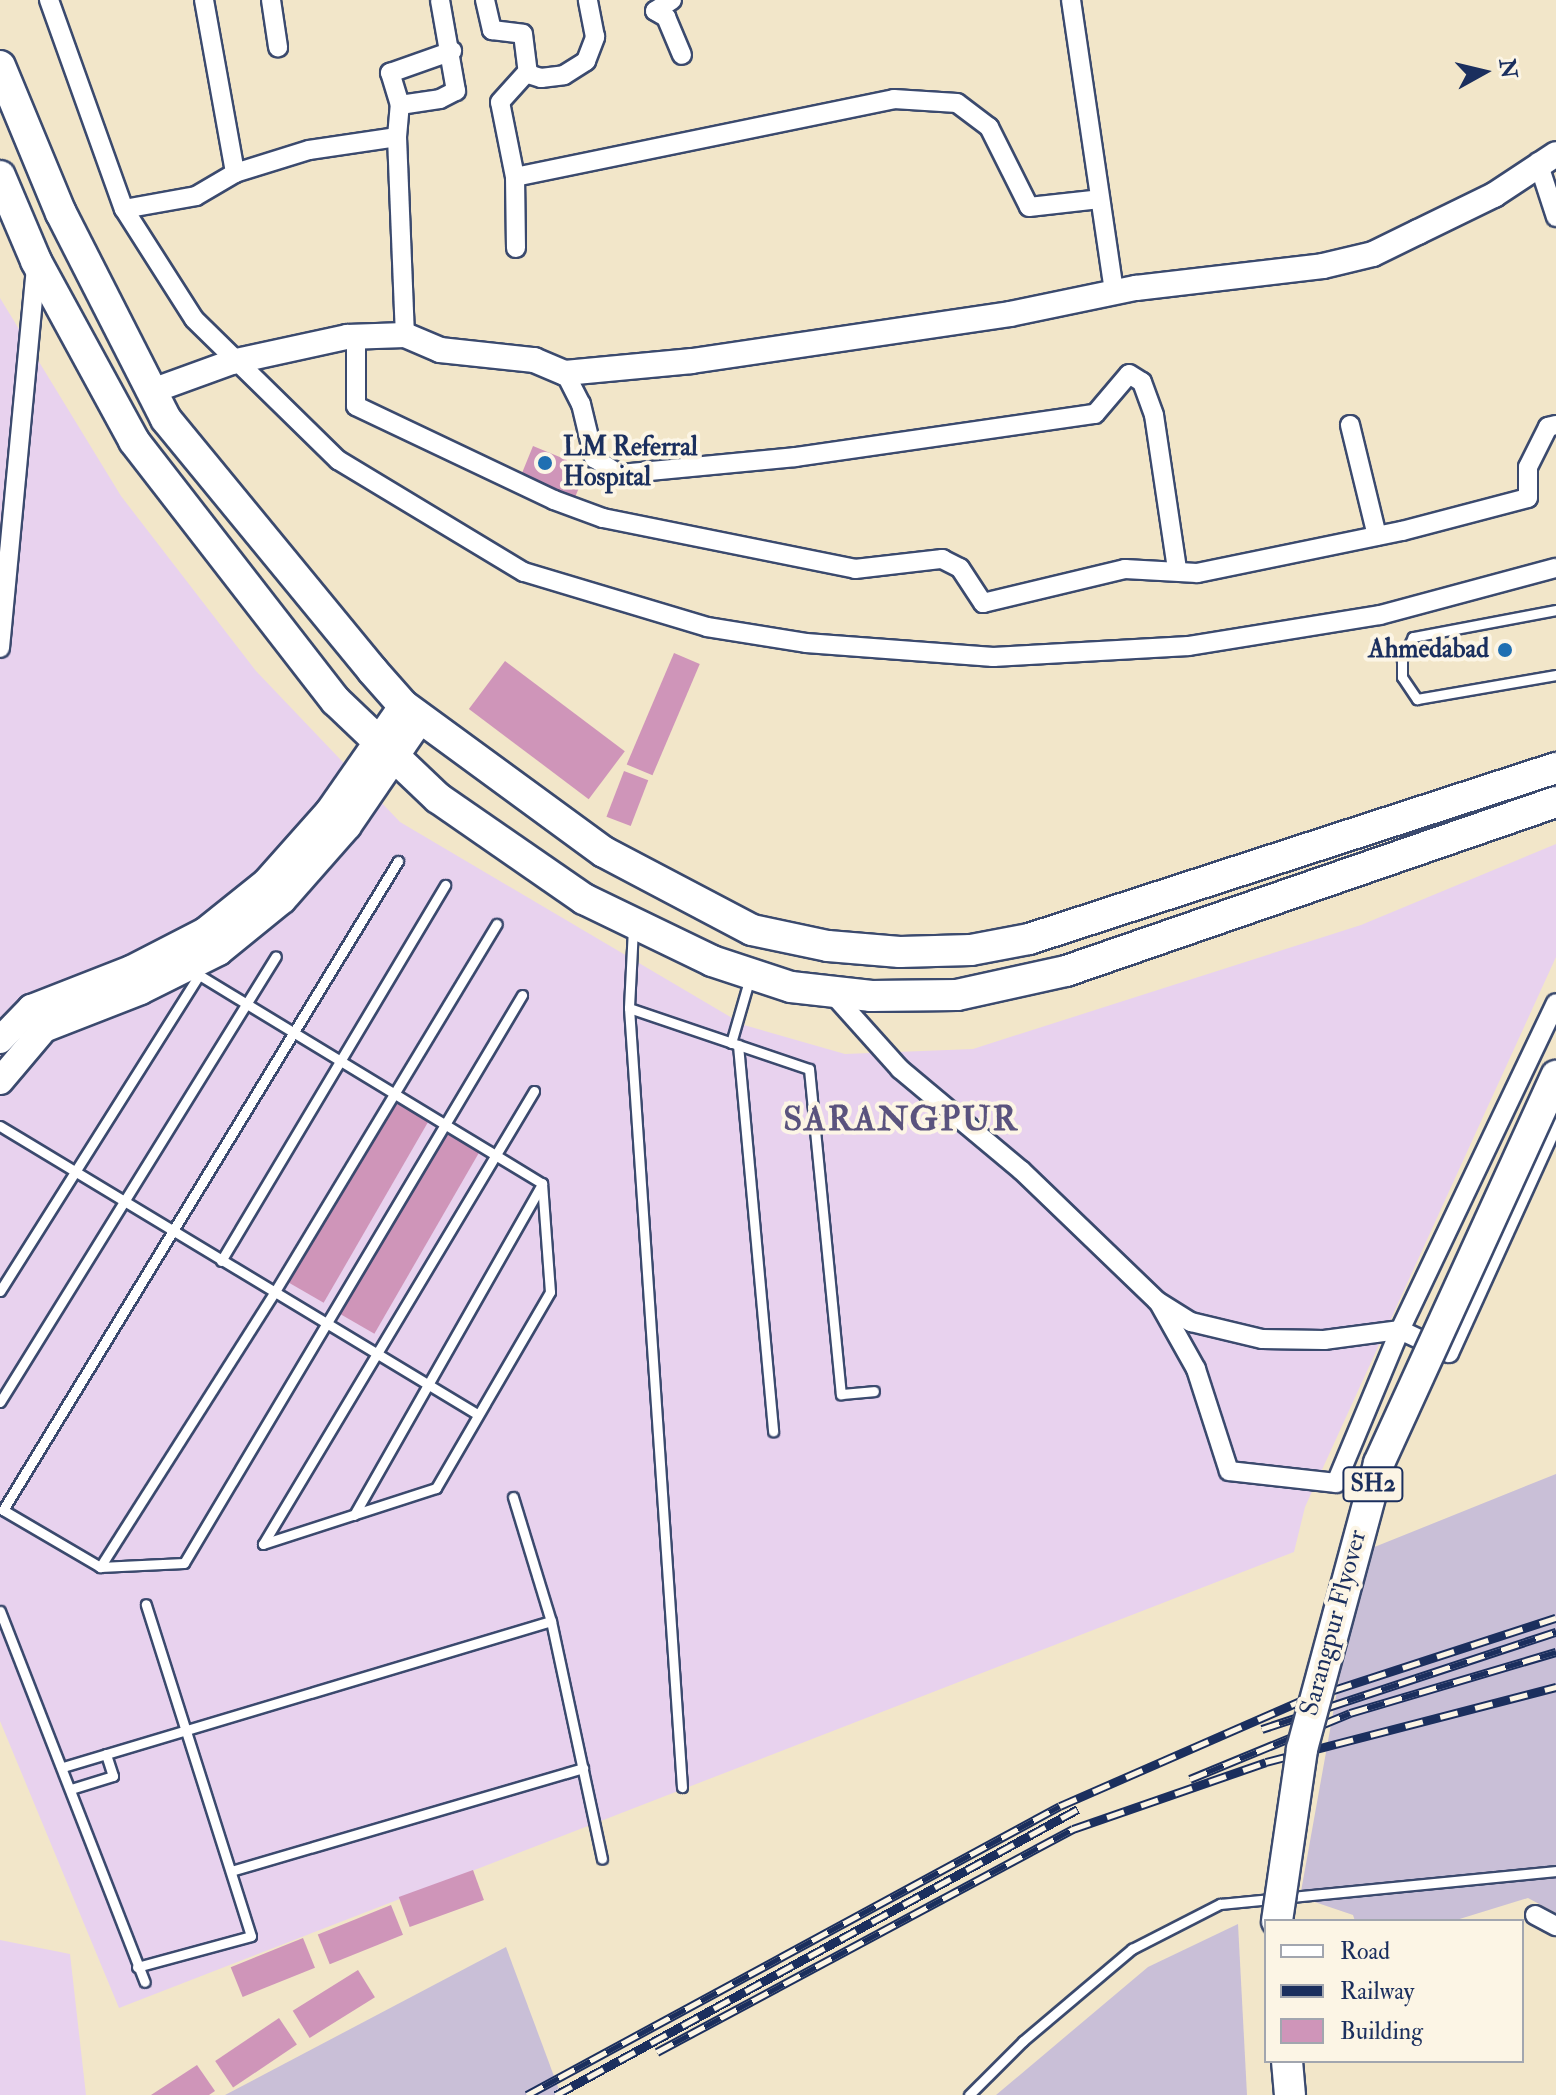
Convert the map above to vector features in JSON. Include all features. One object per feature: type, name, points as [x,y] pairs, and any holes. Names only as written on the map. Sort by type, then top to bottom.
[{"type":"main road","points":[[0,66],[61,213],[166,419],[412,712],[604,852],[752,930],[828,946],[900,952],[971,950],[1068,928],[1556,768]]},
{"type":"main road","points":[[0,176],[36,261],[134,441],[336,701],[386,753],[438,798],[584,899],[750,974],[791,987],[830,991],[957,995],[1066,971],[1556,802]]},
{"type":"main road","points":[[0,1081],[44,1029],[193,972],[283,900],[348,826],[386,753],[412,712]]},
{"type":"main road","points":[[0,1040],[31,1008],[131,969],[205,931],[266,882],[386,753]]},
{"type":"main road","name":"Sarangpur Flyover","points":[[1277,1919],[1302,1749],[1379,1463],[1556,1076]]},
{"type":"main road","points":[[1287,2063],[1290,2095]]},
{"type":"street","points":[[49,0],[124,209],[194,319],[232,362],[338,460],[524,572],[707,627],[806,643],[993,657],[1189,646],[1380,615],[1556,568]]},
{"type":"street","points":[[204,0],[235,173]]},
{"type":"street","points":[[271,0],[278,47]]},
{"type":"street","points":[[400,105],[440,99],[456,91],[452,51],[440,0]]},
{"type":"street","points":[[485,0],[492,30],[523,34],[528,71],[500,102],[515,177],[516,248]]},
{"type":"street","points":[[528,71],[541,78],[580,69],[595,37],[588,0]]},
{"type":"street","points":[[1071,0],[1114,292]]},
{"type":"street","points":[[663,3],[655,11],[666,17],[682,55]]},
{"type":"street","points":[[405,335],[397,137],[400,105],[390,73],[452,51]]},
{"type":"street","points":[[515,177],[894,99],[957,103],[989,127],[1029,207],[1100,199]]},
{"type":"street","points":[[124,209],[196,196],[235,173],[309,150],[397,137]]},
{"type":"street","points":[[152,391],[232,362],[356,336],[405,335],[440,350],[534,360],[565,373],[692,361],[1010,314],[1114,292],[1323,266],[1373,254],[1494,195],[1547,158],[1556,217]]},
{"type":"street","points":[[0,648],[6,548],[36,261]]},
{"type":"street","points":[[356,336],[356,406],[424,443],[603,518],[855,569],[942,559],[960,568],[983,603],[1104,572],[1177,569],[1197,573],[1377,536],[1528,498],[1528,467],[1548,427],[1556,425]]},
{"type":"street","points":[[565,373],[581,404],[594,458],[619,474],[795,457],[1095,414],[1129,374],[1142,382],[1154,415],[1177,569]]},
{"type":"street","points":[[1350,425],[1377,536]]},
{"type":"street","points":[[830,991],[900,1069],[1021,1170],[1157,1301],[1191,1322],[1262,1339],[1324,1340],[1400,1330],[1449,1353],[1556,1118]]},
{"type":"street","points":[[1157,1301],[1196,1369],[1229,1471],[1336,1483],[1400,1330],[1556,1003]]},
{"type":"street","points":[[1535,1915],[1556,1926]]},
{"type":"lane","points":[[1556,610],[1413,637],[1402,659],[1402,677],[1417,699],[1556,675]]},
{"type":"lane","points":[[398,861],[3,1510],[100,1567],[184,1563],[522,995]]},
{"type":"lane","points":[[221,1261],[445,885]]},
{"type":"lane","points":[[634,923],[629,1008],[682,1787]]},
{"type":"lane","points":[[100,1567],[274,1293],[497,924]]},
{"type":"lane","points":[[0,1402],[276,956]]},
{"type":"lane","points":[[0,1291],[193,972],[542,1183]]},
{"type":"lane","points":[[750,974],[735,1044],[773,1431]]},
{"type":"lane","points":[[629,1008],[809,1069],[841,1394],[874,1391]]},
{"type":"lane","points":[[534,1091],[263,1544],[436,1488],[550,1292],[542,1183]]},
{"type":"lane","points":[[0,1126],[477,1414]]},
{"type":"lane","points":[[354,1515],[542,1183]]},
{"type":"lane","points":[[513,1497],[551,1621],[602,1859]]},
{"type":"lane","points":[[137,1967],[251,1936],[188,1728],[146,1604]]},
{"type":"lane","points":[[0,1611],[145,1982]]},
{"type":"lane","points":[[63,1767],[551,1621]]},
{"type":"lane","points":[[71,1789],[113,1776],[106,1754]]},
{"type":"lane","points":[[231,1871],[583,1768]]},
{"type":"lane","points":[[969,2095],[1023,2041],[1132,1949],[1220,1904],[1556,1871]]},
{"type":"shaded area","points":[[0,298],[121,496],[256,671],[400,822],[744,1025],[845,1054],[973,1049],[1361,925],[1556,844],[1556,957],[1305,1507],[1294,1552],[119,2008],[0,1721]]},
{"type":"shaded area","points":[[1556,1474],[1556,1913],[1528,1898],[1460,1919],[1354,1919],[1353,1915],[1300,1897],[1362,1552]]},
{"type":"shaded area","points":[[1238,1924],[1247,2095],[996,2095],[1148,1967]]},
{"type":"shaded area","points":[[0,1940],[70,1954],[86,2095],[0,2095]]},
{"type":"shaded area","points":[[506,1947],[561,2095],[225,2095]]},
{"type":"building","points":[[533,446],[567,460],[564,467],[584,475],[574,500],[520,478]]},
{"type":"building","points":[[674,653],[700,664],[652,775],[627,764]]},
{"type":"building","points":[[505,661],[625,751],[589,799],[469,709]]},
{"type":"building","points":[[624,771],[648,780],[631,826],[606,817]]},
{"type":"building","points":[[394,1101],[429,1121],[324,1303],[289,1283]]},
{"type":"building","points":[[443,1131],[479,1152],[374,1334],[338,1313]]},
{"type":"building","points":[[473,1870],[484,1900],[410,1927],[399,1897]]},
{"type":"building","points":[[391,1905],[403,1935],[330,1964],[318,1935]]},
{"type":"building","points":[[303,1938],[315,1968],[243,1997],[231,1967]]},
{"type":"building","points":[[358,1970],[375,1997],[310,2038],[293,2011]]},
{"type":"building","points":[[279,2018],[297,2045],[233,2088],[215,2061]]},
{"type":"building","points":[[197,2065],[215,2091],[209,2095],[151,2095]]},
{"type":"railway","points":[[527,2095],[1060,1806],[1300,1701],[1556,1618]]},
{"type":"railway","points":[[1262,1729],[1556,1632]]},
{"type":"railway","points":[[1190,1779],[1350,1713],[1556,1652]]},
{"type":"railway","points":[[657,2052],[1073,1829],[1266,1762],[1556,1687]]},
{"type":"railway","points":[[556,2095],[1078,1809]]},
{"type":"place","name":"LM Referral Hospital","points":[[545,463]]},
{"type":"place","name":"Ahmedabad","points":[[1505,650]]},
{"type":"district","name":"SARANGPUR","points":[[901,1120]]}]
